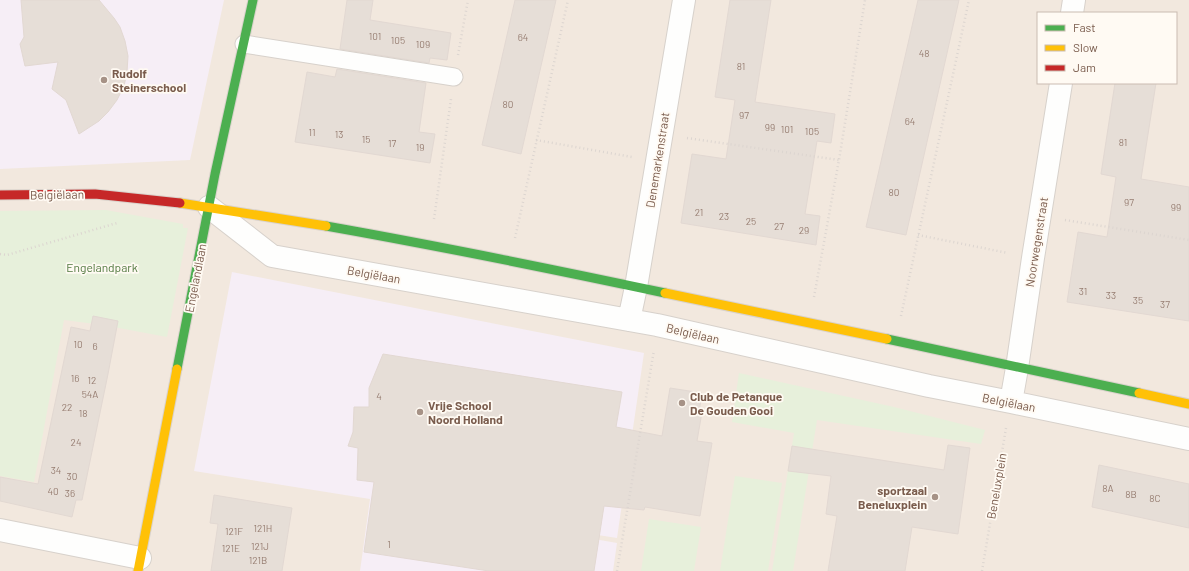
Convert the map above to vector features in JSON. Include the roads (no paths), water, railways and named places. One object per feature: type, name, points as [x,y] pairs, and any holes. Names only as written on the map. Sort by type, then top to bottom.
[{"type":"street","name":"Engelandlaan","points":[[0,530],[139,564],[209,207],[253,0]]},
{"type":"street","name":"Denemarkenstraat","points":[[629,320],[636,287],[684,0]]},
{"type":"street","points":[[1072,12],[1074,0]]},
{"type":"street","name":"Noorwegenstraat","points":[[1011,402],[1061,84]]},
{"type":"street","name":"Belgiëlaan","points":[[0,195],[95,194],[209,207],[281,218],[421,243],[636,287],[1189,404]]},
{"type":"street","name":"Belgiëlaan","points":[[209,207],[272,256],[658,325],[929,386],[1189,439]]},
{"type":"lane","points":[[244,44],[454,77]]},
{"type":"place","name":"Rudolf Steinerschool","points":[[104,80]]},
{"type":"place","name":"Club de Petanque De Gouden Gooi","points":[[682,403]]},
{"type":"place","name":"Vrije School Noord Holland","points":[[420,412]]},
{"type":"place","name":"sportzaal Beneluxplein","points":[[935,497]]},
{"type":"park label","name":"Engelandpark","points":[[102,267]]}]
